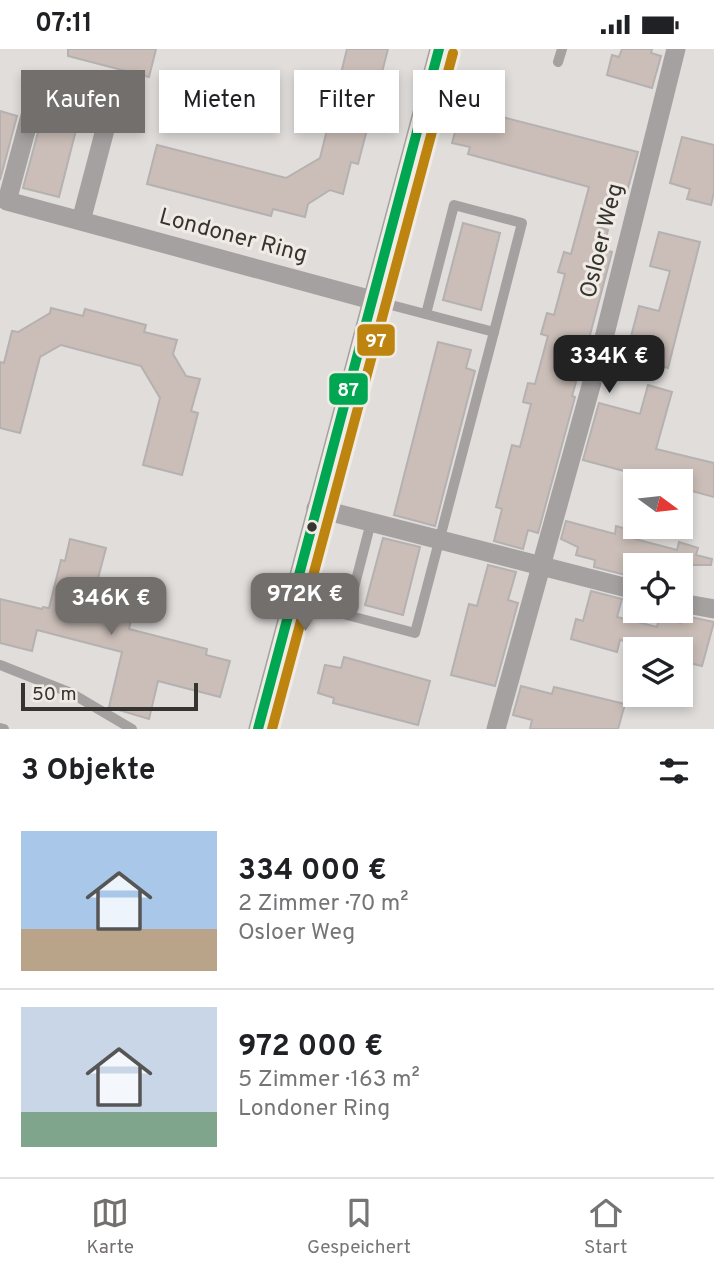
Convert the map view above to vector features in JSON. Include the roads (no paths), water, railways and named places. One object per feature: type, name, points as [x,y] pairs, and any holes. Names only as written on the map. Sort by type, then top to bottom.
[{"type":"street","points":[[258,729],[439,49]]},
{"type":"street","name":"Osloer Weg","points":[[497,729],[602,346],[676,49]]},
{"type":"street","name":"Londoner Ring","points":[[80,221],[107,122],[34,101],[7,201],[80,221],[372,300]]},
{"type":"street","points":[[316,508],[623,587]]},
{"type":"street","points":[[693,605],[714,609]]},
{"type":"lane","points":[[558,62],[562,49]]},
{"type":"lane","points":[[371,522],[347,615],[415,633],[522,223],[454,205],[426,314]]},
{"type":"lane","points":[[372,300],[494,332]]},
{"type":"lane","points":[[0,665],[71,693],[132,729]]}]
